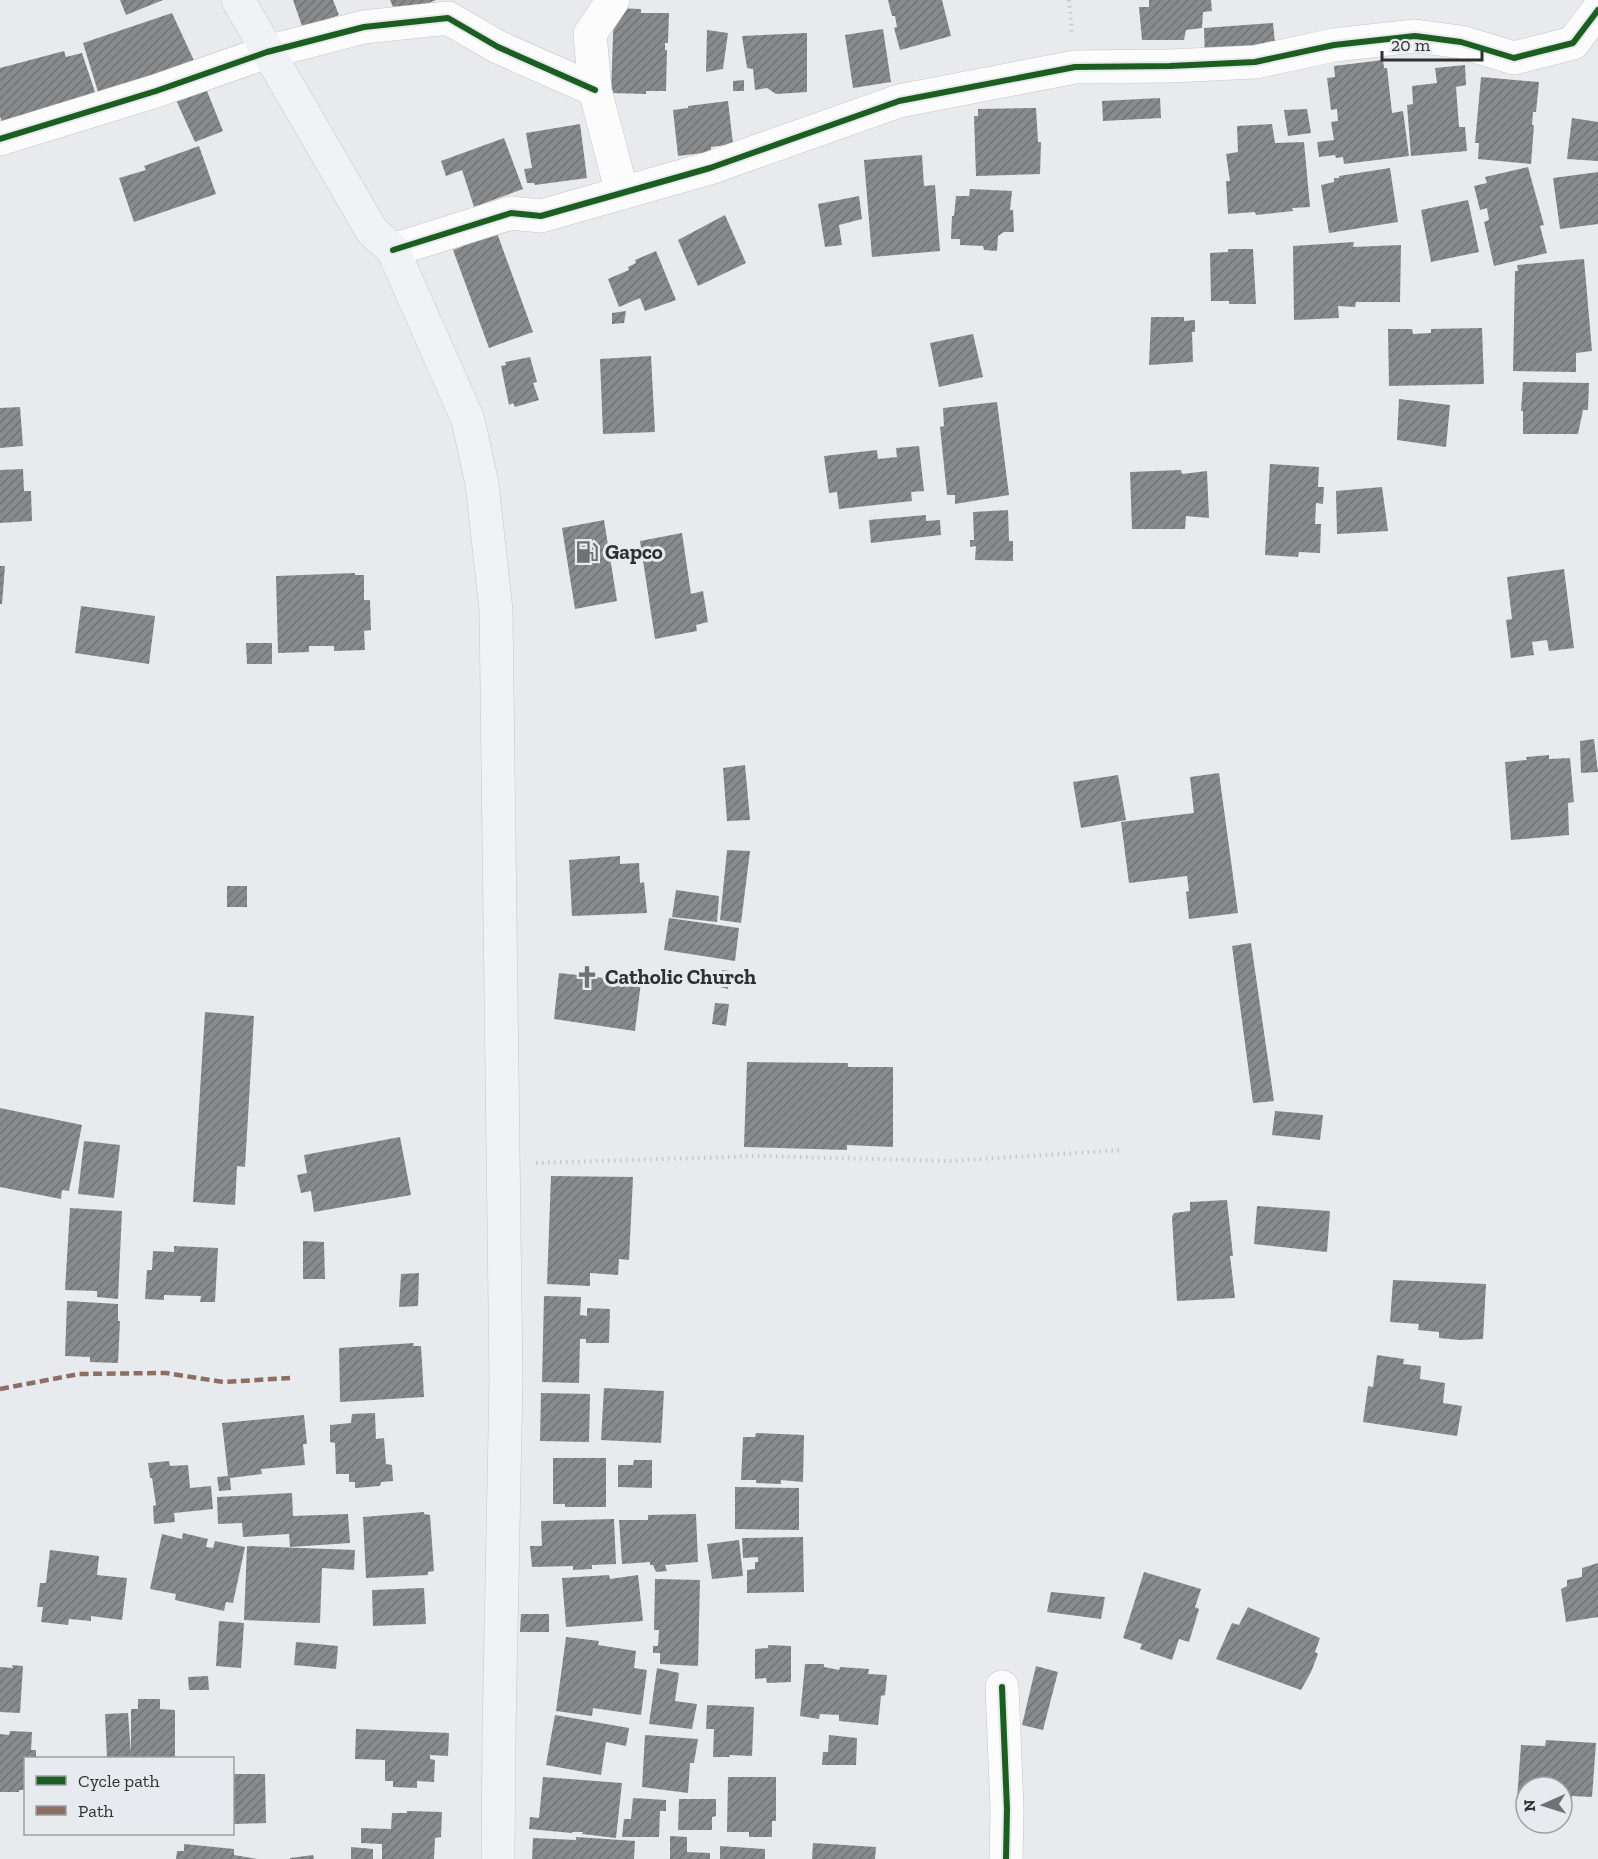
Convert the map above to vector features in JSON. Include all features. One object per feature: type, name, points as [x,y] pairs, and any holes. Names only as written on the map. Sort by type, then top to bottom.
[{"type":"main road","points":[[238,0],[372,231],[393,250],[468,420],[482,484],[496,610],[506,1380],[498,1859]]},
{"type":"street","points":[[613,0],[590,34],[595,90],[621,193]]},
{"type":"street","points":[[393,250],[511,213],[541,216],[710,168],[899,101],[1075,67],[1255,62],[1334,45],[1415,36],[1461,42],[1514,58],[1573,43],[1598,10]]},
{"type":"street","points":[[0,139],[156,91],[267,52],[364,27],[448,18],[498,47],[595,90]]},
{"type":"street","points":[[1002,1687],[1007,1809],[1006,1859]]},
{"type":"path","points":[[502,1164],[759,1156],[950,1161],[1123,1150]]},
{"type":"building","points":[[120,0],[163,0],[126,15]]},
{"type":"building","points":[[293,0],[333,0],[339,15],[303,29]]},
{"type":"building","points":[[390,0],[436,0],[397,16]]},
{"type":"building","points":[[888,0],[942,0],[951,36],[900,50],[894,28],[897,27],[895,16],[892,16]]},
{"type":"building","points":[[1149,0],[1211,0],[1212,11],[1203,12],[1202,28],[1186,30],[1184,40],[1142,40],[1139,7],[1149,7]]},
{"type":"building","points":[[614,8],[641,9],[641,13],[669,13],[668,43],[665,43],[665,50],[667,50],[666,91],[646,91],[646,94],[611,93]]},
{"type":"building","points":[[172,13],[197,67],[102,105],[83,43]]},
{"type":"building","points":[[1273,23],[1276,53],[1205,58],[1204,28]]},
{"type":"building","points":[[883,29],[891,82],[853,88],[845,35]]},
{"type":"building","points":[[707,30],[728,33],[723,69],[706,72]]},
{"type":"building","points":[[807,33],[807,92],[776,94],[767,88],[755,90],[753,69],[747,68],[742,36]]},
{"type":"building","points":[[64,51],[66,57],[82,53],[99,104],[5,134],[0,116],[0,68]]},
{"type":"building","points":[[1383,60],[1384,68],[1387,68],[1392,113],[1403,111],[1409,156],[1344,164],[1343,157],[1336,158],[1335,155],[1319,157],[1317,142],[1334,140],[1331,122],[1338,121],[1337,109],[1331,110],[1327,78],[1335,77],[1334,66]]},
{"type":"building","points":[[1465,65],[1466,85],[1456,87],[1459,127],[1465,127],[1467,151],[1411,156],[1407,105],[1413,104],[1412,86],[1437,83],[1435,68]]},
{"type":"building","points":[[1481,77],[1539,82],[1536,112],[1533,112],[1531,164],[1478,159],[1479,143],[1475,143]]},
{"type":"building","points":[[744,80],[744,91],[733,91],[733,81]]},
{"type":"building","points":[[205,86],[223,131],[195,142],[176,100]]},
{"type":"building","points":[[1160,98],[1161,118],[1103,121],[1102,101]]},
{"type":"building","points":[[728,101],[733,144],[711,147],[711,152],[678,156],[673,110]]},
{"type":"building","points":[[1036,108],[1038,142],[1041,142],[1040,174],[976,176],[974,116],[978,116],[978,109]]},
{"type":"building","points":[[1307,109],[1311,133],[1288,136],[1284,110]]},
{"type":"building","points":[[1572,118],[1598,122],[1598,161],[1567,159]]},
{"type":"building","points":[[580,124],[587,178],[535,185],[527,183],[524,169],[532,168],[526,133]]},
{"type":"building","points":[[1272,124],[1275,143],[1304,142],[1310,207],[1256,215],[1255,212],[1228,214],[1226,181],[1230,181],[1226,154],[1238,152],[1237,126]]},
{"type":"building","points":[[504,138],[523,189],[474,207],[462,170],[446,176],[441,161]]},
{"type":"building","points":[[199,146],[216,194],[134,222],[119,178],[146,170],[144,166]]},
{"type":"building","points":[[922,155],[924,186],[935,185],[940,251],[872,257],[864,160]]},
{"type":"building","points":[[1528,167],[1544,225],[1540,226],[1547,253],[1494,266],[1484,222],[1489,220],[1487,208],[1480,210],[1474,186],[1487,183],[1485,177]]},
{"type":"building","points":[[1390,168],[1398,222],[1329,233],[1321,185],[1334,182],[1334,178],[1339,178],[1339,176]]},
{"type":"building","points":[[1598,172],[1598,224],[1560,229],[1553,178]]},
{"type":"building","points":[[970,189],[1012,191],[1010,210],[1013,210],[1014,232],[1004,232],[998,236],[997,251],[984,250],[983,246],[960,245],[960,239],[951,239],[956,196],[969,196]]},
{"type":"building","points":[[859,196],[862,219],[839,225],[842,245],[825,247],[818,204]]},
{"type":"building","points":[[1468,200],[1479,252],[1431,262],[1421,210]]},
{"type":"building","points":[[725,215],[746,263],[698,286],[678,240]]},
{"type":"building","points":[[497,233],[533,332],[489,348],[453,250]]},
{"type":"building","points":[[1354,242],[1353,247],[1401,245],[1400,302],[1356,302],[1355,307],[1338,306],[1339,318],[1294,320],[1293,246]]},
{"type":"building","points":[[1228,249],[1253,249],[1256,304],[1211,301],[1210,253],[1228,252]]},
{"type":"building","points":[[656,251],[676,300],[645,311],[640,298],[619,307],[608,279],[629,270],[628,267],[636,263],[635,260]]},
{"type":"building","points":[[1584,259],[1592,351],[1576,353],[1576,372],[1513,371],[1517,265]]},
{"type":"building","points":[[626,311],[624,323],[612,324],[612,313]]},
{"type":"building","points":[[1151,317],[1184,317],[1184,321],[1195,320],[1195,332],[1192,332],[1193,362],[1149,365]]},
{"type":"building","points":[[1482,328],[1484,384],[1389,386],[1388,329],[1412,329],[1413,334],[1431,333],[1431,329]]},
{"type":"building","points":[[973,334],[983,377],[939,387],[930,343]]},
{"type":"building","points":[[651,356],[655,432],[603,434],[600,359]]},
{"type":"building","points":[[530,357],[537,382],[533,383],[539,400],[515,407],[513,403],[509,405],[501,366],[506,365],[505,362]]},
{"type":"building","points":[[1523,382],[1589,383],[1588,410],[1583,410],[1578,434],[1523,434],[1523,411],[1521,411]]},
{"type":"building","points":[[1399,399],[1450,405],[1446,447],[1397,440]]},
{"type":"building","points":[[997,402],[1009,495],[955,504],[955,495],[947,495],[940,427],[944,426],[943,408]]},
{"type":"building","points":[[20,407],[23,446],[0,448],[0,408]]},
{"type":"building","points":[[919,446],[924,491],[911,492],[912,501],[839,509],[837,492],[829,493],[824,456],[877,450],[878,459],[897,457],[896,448]]},
{"type":"building","points":[[1270,464],[1319,467],[1318,487],[1324,487],[1323,504],[1316,503],[1315,524],[1321,524],[1320,553],[1299,552],[1298,557],[1265,555]]},
{"type":"building","points":[[23,469],[24,491],[31,491],[32,521],[0,523],[0,470]]},
{"type":"building","points":[[1181,470],[1182,474],[1207,471],[1209,518],[1186,516],[1185,529],[1132,529],[1130,472]]},
{"type":"building","points":[[1382,487],[1388,531],[1337,534],[1336,491]]},
{"type":"building","points":[[1008,510],[1009,541],[1013,541],[1013,561],[975,560],[976,546],[970,547],[970,540],[974,540],[973,512]]},
{"type":"building","points":[[926,515],[926,521],[940,520],[941,535],[871,543],[869,520]]},
{"type":"building","points":[[604,520],[617,601],[575,609],[562,528]]},
{"type":"building","points":[[682,533],[691,594],[703,591],[708,622],[696,625],[697,631],[655,639],[640,541]]},
{"type":"building","points":[[0,566],[5,566],[2,604],[0,604]]},
{"type":"building","points":[[1564,569],[1574,648],[1549,651],[1547,640],[1532,642],[1534,655],[1511,658],[1506,620],[1512,619],[1507,577]]},
{"type":"building","points":[[355,573],[355,575],[364,575],[364,600],[370,600],[371,630],[364,631],[365,650],[334,651],[334,646],[309,646],[309,652],[278,653],[276,576]]},
{"type":"building","points":[[81,606],[155,616],[149,664],[75,653]]},
{"type":"building","points":[[246,643],[272,643],[272,664],[247,664]]},
{"type":"building","points":[[1594,739],[1598,772],[1581,773],[1580,741]]},
{"type":"building","points":[[1549,755],[1549,759],[1570,758],[1574,802],[1568,803],[1569,835],[1511,840],[1505,762]]},
{"type":"building","points":[[745,765],[750,820],[727,821],[723,768]]},
{"type":"building","points":[[1219,773],[1238,913],[1189,919],[1187,876],[1129,883],[1121,822],[1194,813],[1190,777]]},
{"type":"building","points":[[1118,775],[1126,820],[1081,828],[1073,782]]},
{"type":"building","points":[[727,850],[750,851],[741,923],[720,920]]},
{"type":"building","points":[[620,856],[620,864],[639,863],[640,883],[644,882],[647,913],[572,916],[569,860]]},
{"type":"building","points":[[227,886],[247,886],[247,907],[227,907]]},
{"type":"building","points":[[676,890],[719,896],[717,922],[672,917]]},
{"type":"building","points":[[669,918],[739,928],[735,961],[664,950]]},
{"type":"building","points":[[1251,943],[1274,1101],[1253,1103],[1232,946]]},
{"type":"building","points":[[722,970],[730,971],[728,989],[720,987]]},
{"type":"building","points":[[559,973],[641,982],[635,1031],[554,1019]]},
{"type":"building","points":[[715,1003],[729,1004],[726,1026],[712,1024]]},
{"type":"building","points":[[205,1012],[254,1016],[245,1167],[237,1166],[235,1205],[193,1202]]},
{"type":"building","points":[[747,1062],[848,1063],[848,1067],[893,1067],[893,1147],[847,1145],[847,1150],[744,1147]]},
{"type":"building","points":[[0,1108],[82,1125],[69,1191],[62,1190],[61,1199],[0,1187]]},
{"type":"building","points":[[1275,1111],[1323,1115],[1320,1140],[1272,1135]]},
{"type":"building","points":[[400,1137],[411,1195],[314,1212],[311,1191],[301,1193],[297,1175],[307,1173],[304,1155]]},
{"type":"building","points":[[84,1141],[120,1145],[114,1198],[78,1194]]},
{"type":"building","points":[[551,1176],[633,1177],[629,1260],[619,1259],[618,1275],[590,1273],[590,1286],[547,1284]]},
{"type":"building","points":[[1227,1200],[1235,1298],[1177,1301],[1172,1217],[1174,1213],[1190,1211],[1190,1202]]},
{"type":"building","points":[[1257,1206],[1330,1211],[1327,1252],[1254,1244]]},
{"type":"building","points":[[70,1208],[122,1211],[118,1299],[97,1297],[97,1291],[65,1290]]},
{"type":"building","points":[[303,1241],[324,1242],[325,1279],[303,1279]]},
{"type":"building","points":[[174,1246],[218,1248],[215,1302],[200,1302],[201,1296],[164,1295],[164,1300],[145,1299],[147,1270],[152,1270],[153,1251],[174,1252]]},
{"type":"building","points":[[419,1273],[418,1306],[399,1307],[401,1274]]},
{"type":"building","points":[[1393,1280],[1486,1284],[1483,1339],[1439,1338],[1439,1332],[1418,1330],[1419,1324],[1390,1322]]},
{"type":"building","points":[[544,1296],[581,1297],[580,1315],[587,1316],[587,1308],[610,1309],[609,1343],[586,1343],[586,1339],[580,1339],[579,1383],[542,1382]]},
{"type":"building","points":[[67,1301],[118,1304],[118,1321],[120,1321],[118,1363],[90,1362],[90,1357],[65,1356]]},
{"type":"building","points":[[414,1343],[413,1346],[421,1346],[424,1397],[340,1402],[339,1348]]},
{"type":"building","points":[[1377,1355],[1404,1359],[1403,1364],[1421,1366],[1420,1379],[1445,1383],[1443,1403],[1462,1406],[1457,1436],[1363,1422],[1368,1386],[1373,1387]]},
{"type":"building","points":[[604,1388],[664,1391],[661,1443],[601,1440]]},
{"type":"building","points":[[541,1393],[590,1394],[589,1442],[540,1441]]},
{"type":"building","points":[[375,1413],[376,1439],[384,1438],[386,1464],[392,1465],[393,1481],[381,1482],[380,1486],[355,1488],[355,1482],[349,1482],[349,1474],[336,1474],[335,1443],[330,1442],[330,1425],[351,1423],[352,1414]]},
{"type":"building","points":[[304,1415],[307,1444],[303,1444],[305,1465],[261,1469],[262,1474],[230,1478],[231,1490],[219,1491],[217,1477],[228,1476],[222,1423]]},
{"type":"building","points":[[756,1433],[804,1435],[803,1482],[781,1480],[781,1484],[741,1480],[743,1437],[755,1437]]},
{"type":"building","points":[[553,1458],[606,1458],[606,1507],[565,1507],[565,1504],[553,1504]]},
{"type":"building","points":[[634,1460],[652,1460],[652,1488],[618,1487],[618,1465],[633,1465]]},
{"type":"building","points":[[169,1461],[170,1466],[188,1465],[190,1488],[211,1486],[213,1509],[174,1513],[175,1522],[154,1524],[153,1506],[156,1505],[148,1463]]},
{"type":"building","points":[[735,1487],[799,1488],[799,1530],[735,1529]]},
{"type":"building","points":[[292,1493],[293,1516],[348,1514],[350,1543],[290,1547],[289,1534],[243,1537],[242,1523],[218,1524],[217,1497]]},
{"type":"building","points":[[424,1512],[430,1515],[434,1571],[428,1572],[428,1575],[366,1578],[363,1517]]},
{"type":"building","points":[[696,1514],[698,1562],[665,1565],[667,1571],[656,1572],[650,1562],[622,1564],[619,1520],[648,1520],[648,1515]]},
{"type":"building","points":[[614,1519],[616,1564],[592,1565],[592,1569],[573,1570],[573,1566],[532,1567],[530,1546],[542,1546],[541,1521]]},
{"type":"building","points":[[183,1533],[208,1539],[206,1547],[213,1548],[215,1541],[245,1547],[233,1603],[226,1602],[224,1611],[175,1600],[176,1594],[150,1589],[162,1534],[182,1539]]},
{"type":"building","points":[[803,1537],[804,1592],[747,1593],[747,1570],[755,1569],[758,1557],[743,1558],[742,1538]]},
{"type":"building","points":[[739,1540],[743,1576],[712,1579],[707,1544]]},
{"type":"building","points":[[247,1546],[355,1550],[354,1570],[322,1568],[320,1623],[244,1620]]},
{"type":"building","points":[[50,1550],[99,1556],[97,1575],[127,1578],[122,1620],[91,1616],[91,1621],[69,1619],[68,1625],[41,1622],[43,1607],[37,1607],[40,1583],[46,1583]]},
{"type":"building","points":[[1598,1563],[1598,1617],[1566,1622],[1561,1589],[1567,1586],[1567,1580],[1582,1577],[1582,1568]]},
{"type":"building","points":[[1144,1572],[1201,1589],[1195,1607],[1199,1609],[1189,1642],[1179,1639],[1172,1660],[1140,1649],[1142,1644],[1123,1638]]},
{"type":"building","points":[[609,1575],[610,1579],[638,1575],[643,1621],[566,1627],[562,1578]]},
{"type":"building","points":[[655,1579],[700,1580],[698,1666],[660,1664],[660,1653],[653,1653],[653,1646],[658,1646],[659,1630],[654,1630]]},
{"type":"building","points":[[424,1588],[426,1624],[373,1626],[372,1590]]},
{"type":"building","points":[[1051,1592],[1105,1597],[1101,1619],[1047,1612]]},
{"type":"building","points":[[1248,1607],[1320,1638],[1315,1652],[1318,1654],[1301,1690],[1216,1659],[1232,1623],[1239,1625]]},
{"type":"building","points":[[521,1614],[549,1614],[549,1632],[520,1632]]},
{"type":"building","points":[[219,1621],[244,1623],[241,1668],[216,1666]]},
{"type":"building","points":[[566,1637],[599,1641],[598,1645],[636,1651],[634,1668],[647,1670],[641,1715],[593,1708],[592,1716],[556,1711]]},
{"type":"building","points":[[296,1642],[338,1646],[336,1669],[294,1665]]},
{"type":"building","points":[[768,1645],[791,1646],[791,1682],[767,1683],[766,1678],[755,1679],[755,1649],[768,1648]]},
{"type":"building","points":[[805,1664],[824,1664],[824,1667],[839,1670],[840,1667],[869,1669],[868,1674],[887,1675],[885,1695],[881,1696],[878,1725],[839,1721],[839,1715],[820,1714],[819,1719],[800,1716]]},
{"type":"building","points":[[12,1665],[23,1666],[20,1713],[0,1712],[0,1667],[13,1668]]},
{"type":"building","points":[[1036,1666],[1058,1672],[1043,1730],[1022,1725]]},
{"type":"building","points":[[657,1668],[679,1673],[675,1701],[697,1704],[692,1729],[649,1724]]},
{"type":"building","points":[[208,1676],[209,1690],[189,1690],[188,1677]]},
{"type":"building","points":[[138,1699],[160,1699],[160,1709],[175,1710],[175,1757],[107,1757],[105,1714],[128,1713],[131,1754],[131,1709],[138,1709]]},
{"type":"building","points":[[707,1705],[754,1707],[752,1756],[713,1757],[714,1729],[706,1729]]},
{"type":"building","points":[[555,1715],[629,1728],[626,1746],[606,1742],[601,1775],[546,1765]]},
{"type":"building","points":[[356,1729],[449,1733],[448,1756],[430,1755],[430,1759],[435,1760],[434,1782],[417,1781],[417,1788],[393,1787],[393,1781],[385,1781],[385,1760],[355,1759]]},
{"type":"building","points":[[10,1731],[32,1732],[31,1750],[36,1750],[36,1757],[24,1757],[24,1790],[19,1790],[19,1792],[0,1792],[0,1734],[9,1735]]},
{"type":"building","points":[[645,1735],[698,1739],[694,1763],[690,1763],[688,1793],[642,1787]]},
{"type":"building","points":[[829,1735],[857,1738],[856,1765],[822,1765],[823,1752],[828,1752]]},
{"type":"building","points":[[1546,1740],[1596,1743],[1592,1797],[1574,1796],[1574,1775],[1519,1775],[1521,1745],[1545,1746]]},
{"type":"building","points":[[234,1774],[265,1774],[266,1823],[234,1824]]},
{"type":"building","points":[[543,1777],[622,1783],[616,1838],[582,1834],[583,1832],[529,1829],[530,1817],[539,1818]]},
{"type":"building","points":[[728,1777],[776,1777],[776,1821],[772,1821],[772,1837],[749,1837],[749,1832],[727,1832]]},
{"type":"building","points":[[633,1798],[666,1800],[666,1811],[660,1811],[659,1837],[622,1837],[624,1819],[631,1819]]},
{"type":"building","points":[[679,1799],[716,1799],[716,1816],[712,1817],[712,1830],[678,1830]]},
{"type":"building","points":[[407,1811],[442,1812],[441,1837],[435,1838],[434,1859],[382,1859],[382,1844],[361,1843],[361,1828],[391,1829],[392,1813],[407,1813]]},
{"type":"building","points":[[670,1836],[687,1837],[687,1852],[710,1853],[710,1859],[670,1859]]},
{"type":"building","points":[[576,1837],[635,1841],[634,1859],[532,1859],[533,1838],[576,1840]]},
{"type":"building","points":[[813,1843],[876,1847],[875,1859],[812,1859]]},
{"type":"building","points":[[184,1844],[234,1849],[234,1855],[257,1859],[176,1859],[177,1851],[184,1851]]},
{"type":"building","points":[[720,1846],[765,1849],[765,1859],[720,1859]]},
{"type":"building","points":[[351,1847],[373,1849],[373,1859],[351,1859]]},
{"type":"building","points":[[313,1855],[314,1859],[290,1859],[290,1858]]},
{"type":"marked path","points":[[0,1389],[79,1374],[166,1373],[223,1382],[290,1378]]},
{"type":"cycle path","points":[[393,250],[511,213],[541,216],[710,168],[899,101],[1075,67],[1255,62],[1334,45],[1415,36],[1461,42],[1514,58],[1573,43],[1598,10]]},
{"type":"cycle path","points":[[0,139],[156,91],[267,52],[364,27],[448,18],[498,47],[595,90]]},
{"type":"cycle path","points":[[1002,1687],[1007,1809],[1006,1859]]},
{"type":"place","name":"Gapco","points":[[587,552]]},
{"type":"place","name":"Catholic Church","points":[[587,977]]}]
